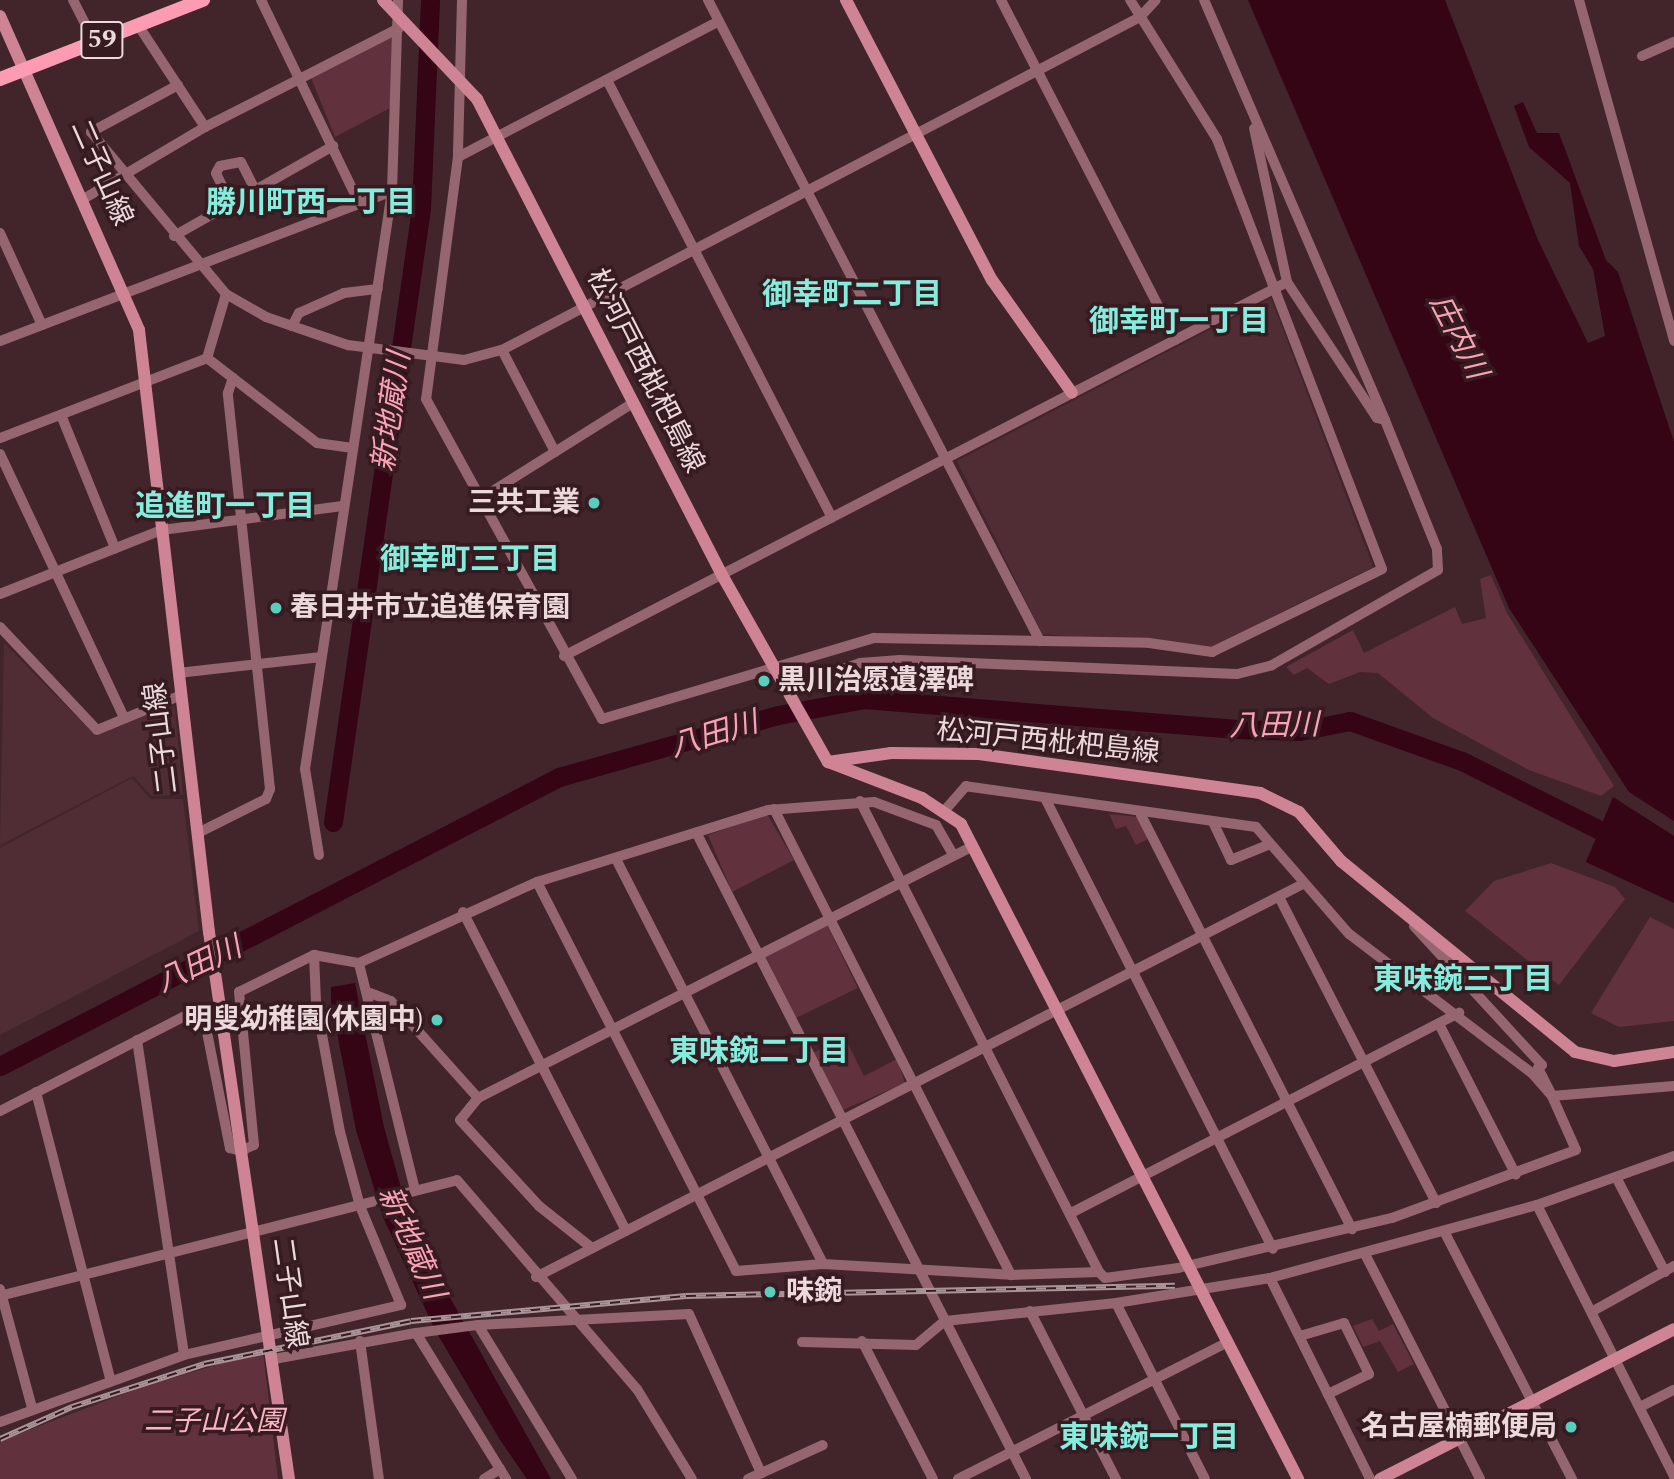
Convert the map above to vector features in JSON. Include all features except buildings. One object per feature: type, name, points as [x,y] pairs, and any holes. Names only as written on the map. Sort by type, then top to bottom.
[{"type":"main road","name":"59","points":[[0,79],[203,0]]},
{"type":"street","points":[[73,0],[95,43]]},
{"type":"street","points":[[261,0],[359,203]]},
{"type":"street","name":"松河戸西枇杷島線","points":[[383,0],[402,25],[458,77],[496,138],[776,677],[818,752],[828,762],[891,753],[979,754],[1260,793],[1299,812],[1341,861],[1575,1052],[1614,1061],[1674,1052]]},
{"type":"street","points":[[319,855],[305,769],[342,506],[369,351],[392,191],[402,25],[398,0]]},
{"type":"street","points":[[462,0],[458,157],[426,399],[564,656],[602,719],[776,677],[874,638],[1149,643],[1212,652],[1382,569],[1276,288],[1200,103],[1130,0]]},
{"type":"street","points":[[708,0],[1040,640]]},
{"type":"street","points":[[846,0],[992,280],[1072,393]]},
{"type":"street","points":[[1001,0],[1176,340]]},
{"type":"street","points":[[178,85],[91,132],[198,267],[226,293],[292,326],[369,351],[433,360],[502,350],[1140,17],[1156,0]]},
{"type":"street","points":[[816,678],[875,660],[1096,664],[1220,677],[1272,665],[1438,570],[1437,549],[1385,420],[1204,0]]},
{"type":"street","points":[[1579,0],[1674,341]]},
{"type":"street","name":"二子山線","points":[[0,16],[27,69],[127,293],[147,382],[209,935],[256,1235],[289,1479]]},
{"type":"street","points":[[458,157],[719,21]]},
{"type":"street","points":[[138,25],[205,127]]},
{"type":"street","points":[[85,198],[122,173],[205,127],[402,25]]},
{"type":"street","points":[[1642,56],[1674,42]]},
{"type":"street","points":[[607,80],[832,517]]},
{"type":"street","points":[[1256,120],[1287,282],[1377,418],[1385,420]]},
{"type":"street","points":[[174,236],[333,146]]},
{"type":"street","points":[[231,204],[216,173],[220,166],[241,162],[255,190]]},
{"type":"street","points":[[0,341],[392,191]]},
{"type":"street","points":[[0,233],[42,325]]},
{"type":"street","points":[[564,656],[1287,282]]},
{"type":"street","points":[[292,326],[299,313],[333,298],[378,289]]},
{"type":"street","points":[[207,358],[226,293]]},
{"type":"street","points":[[502,350],[555,452]]},
{"type":"street","points":[[0,438],[207,358]]},
{"type":"street","points":[[207,358],[317,443],[351,448]]},
{"type":"street","points":[[198,833],[266,799],[270,789],[228,393],[233,378]]},
{"type":"street","points":[[480,499],[633,403]]},
{"type":"street","points":[[61,415],[115,548]]},
{"type":"street","points":[[0,454],[124,718]]},
{"type":"street","points":[[0,594],[55,570],[162,530],[342,506]]},
{"type":"street","points":[[2,634],[97,730],[181,695]]},
{"type":"street","points":[[178,673],[321,657]]},
{"type":"street","points":[[828,762],[945,810],[973,846],[1298,1479]]},
{"type":"street","points":[[945,810],[966,786],[1141,816],[1256,827],[1349,934],[1459,1013],[1552,1096],[1674,1086]]},
{"type":"street","points":[[1045,798],[1273,1249]]},
{"type":"street","points":[[860,800],[1099,1272],[1105,1278],[1273,1249],[1352,1229],[1516,1175],[1576,1150],[1538,1069],[1542,1065],[1470,993],[1474,991],[1416,922]]},
{"type":"street","points":[[0,1111],[202,1007],[230,1148],[241,1151],[254,1145],[239,992],[314,955],[359,963],[463,912],[537,882],[617,861],[774,809],[860,800],[920,816],[936,825],[953,855]]},
{"type":"street","points":[[774,809],[1011,1275]]},
{"type":"street","points":[[1141,816],[1352,1229]]},
{"type":"street","points":[[1213,822],[1231,860],[1270,844]]},
{"type":"street","points":[[697,834],[1027,1479]]},
{"type":"street","points":[[592,1248],[539,1206],[460,1120],[478,1098],[973,846]]},
{"type":"street","points":[[617,861],[682,994],[823,1264]]},
{"type":"street","points":[[537,882],[736,1271],[823,1264],[917,1267],[1011,1275],[1099,1272]]},
{"type":"street","points":[[536,1276],[1303,884]]},
{"type":"street","points":[[1279,897],[1436,1203]]},
{"type":"street","points":[[463,912],[626,1231]]},
{"type":"street","points":[[0,1422],[110,1378],[184,1355],[270,1331],[401,1305],[363,1205],[316,1002],[314,955]]},
{"type":"street","points":[[359,963],[370,993],[412,1190]]},
{"type":"street","points":[[370,993],[391,1001],[478,1098]]},
{"type":"street","points":[[1070,1213],[1459,1013]]},
{"type":"street","points":[[1439,1024],[1516,1175]]},
{"type":"street","points":[[137,1040],[166,1254],[184,1355]]},
{"type":"street","points":[[36,1092],[110,1378]]},
{"type":"street","points":[[803,1342],[862,1341],[916,1345],[945,1321],[1116,1303],[1270,1278],[1366,1256],[1445,1233],[1537,1205],[1674,1156]]},
{"type":"street","points":[[1593,1311],[1669,1269],[1616,1177]]},
{"type":"street","points":[[32,1408],[1,1294],[256,1235],[412,1190],[457,1180],[569,1317],[637,1389],[692,1479]]},
{"type":"street","points":[[1537,1205],[1593,1311],[1674,1476]]},
{"type":"street","points":[[1445,1233],[1572,1479]]},
{"type":"street","points":[[1366,1256],[1480,1479]]},
{"type":"street","points":[[1270,1278],[1370,1479]]},
{"type":"street","points":[[1116,1303],[1205,1479]]},
{"type":"street","points":[[1030,1311],[1116,1479]]},
{"type":"street","points":[[274,1359],[360,1341],[478,1325],[569,1317],[689,1314],[761,1473]]},
{"type":"street","points":[[1300,1336],[1344,1323],[1369,1374],[1328,1394]]},
{"type":"street","points":[[478,1325],[572,1479]]},
{"type":"street","points":[[1387,1477],[1674,1329]]},
{"type":"street","points":[[416,1333],[506,1479]]},
{"type":"street","points":[[360,1341],[379,1479]]},
{"type":"street","points":[[862,1341],[933,1479]]},
{"type":"street","points":[[958,1479],[1228,1342]]},
{"type":"street","points":[[1640,1406],[1674,1390]]},
{"type":"street","points":[[748,1479],[823,1446]]},
{"type":"street","points":[[484,1479],[500,1469]]},
{"type":"shaded area","points":[[1271,298],[1373,567],[1211,647],[1042,634],[957,461]]},
{"type":"shaded area","points":[[4,643],[96,736],[168,704],[175,708],[183,795],[152,796],[133,776],[0,845]]},
{"type":"shaded area","points":[[132,778],[150,799],[183,799],[199,931],[0,1035],[0,848]]},
{"type":"green space","points":[[392,36],[394,106],[335,137],[311,78]]},
{"type":"green space","points":[[1491,575],[1507,613],[1614,786],[1601,796],[1529,770],[1433,718],[1378,673],[1360,672],[1329,684],[1307,668],[1294,675],[1286,667],[1353,630],[1364,653],[1455,607],[1462,624],[1486,618],[1480,579]]},
{"type":"green space","points":[[767,814],[794,860],[732,892],[708,835]]},
{"type":"green space","points":[[1109,814],[1140,817],[1150,838],[1136,845],[1126,826],[1116,829]]},
{"type":"green space","points":[[1551,863],[1615,887],[1625,899],[1559,985],[1465,911],[1494,881]]},
{"type":"green space","points":[[1650,917],[1674,929],[1674,1021],[1619,1027],[1591,1013]]},
{"type":"green space","points":[[827,925],[858,988],[796,1018],[765,955]]},
{"type":"green space","points":[[844,1036],[864,1076],[897,1059],[905,1083],[843,1110],[813,1053]]},
{"type":"green space","points":[[1372,1319],[1379,1331],[1393,1324],[1414,1364],[1398,1372],[1380,1341],[1363,1347],[1353,1326]]},
{"type":"green space","name":"二子山公園","points":[[263,1351],[278,1479],[0,1479],[0,1441],[142,1387]]},
{"type":"water","name":"庄内川","points":[[1248,0],[1445,0],[1538,240],[1588,343],[1605,336],[1593,269],[1579,246],[1570,183],[1529,147],[1514,106],[1523,102],[1537,133],[1559,133],[1606,260],[1618,272],[1674,442],[1674,821],[1629,792],[1509,608]]},
{"type":"water","points":[[1613,797],[1674,836],[1674,903],[1586,862]]},
{"type":"water","points":[[355,983],[384,1127],[413,1231],[551,1479],[527,1479],[500,1440],[435,1330],[383,1217],[356,1130],[331,1002],[331,987]]},
{"type":"waterway","name":"新地蔵川","points":[[333,822],[421,208],[430,0]]},
{"type":"waterway","name":"八田川","points":[[0,1066],[559,777],[778,715],[864,699],[1234,729],[1299,731],[1350,721],[1462,761],[1620,840]]},
{"type":"railway","points":[[0,1439],[72,1407],[204,1364],[411,1321],[686,1296],[1175,1286]]},
{"type":"place","name":"三共工業","points":[[594,503]]},
{"type":"place","name":"春日井市立追進保育園","points":[[276,608]]},
{"type":"place","name":"黒川治愿遺澤碑","points":[[764,681]]},
{"type":"place","name":"明叟幼稚園(休園中)","points":[[437,1020]]},
{"type":"place","name":"味鋺","points":[[770,1292]]},
{"type":"place","name":"名古屋楠郵便局","points":[[1571,1427]]},
{"type":"district","name":"勝川町西一丁目","points":[[311,203]]},
{"type":"district","name":"御幸町二丁目","points":[[852,295]]},
{"type":"district","name":"御幸町一丁目","points":[[1179,322]]},
{"type":"district","name":"追進町一丁目","points":[[225,507]]},
{"type":"district","name":"御幸町三丁目","points":[[470,560]]},
{"type":"district","name":"東味鋺三丁目","points":[[1463,980]]},
{"type":"district","name":"東味鋺二丁目","points":[[759,1052]]},
{"type":"district","name":"東味鋺一丁目","points":[[1149,1438]]}]
